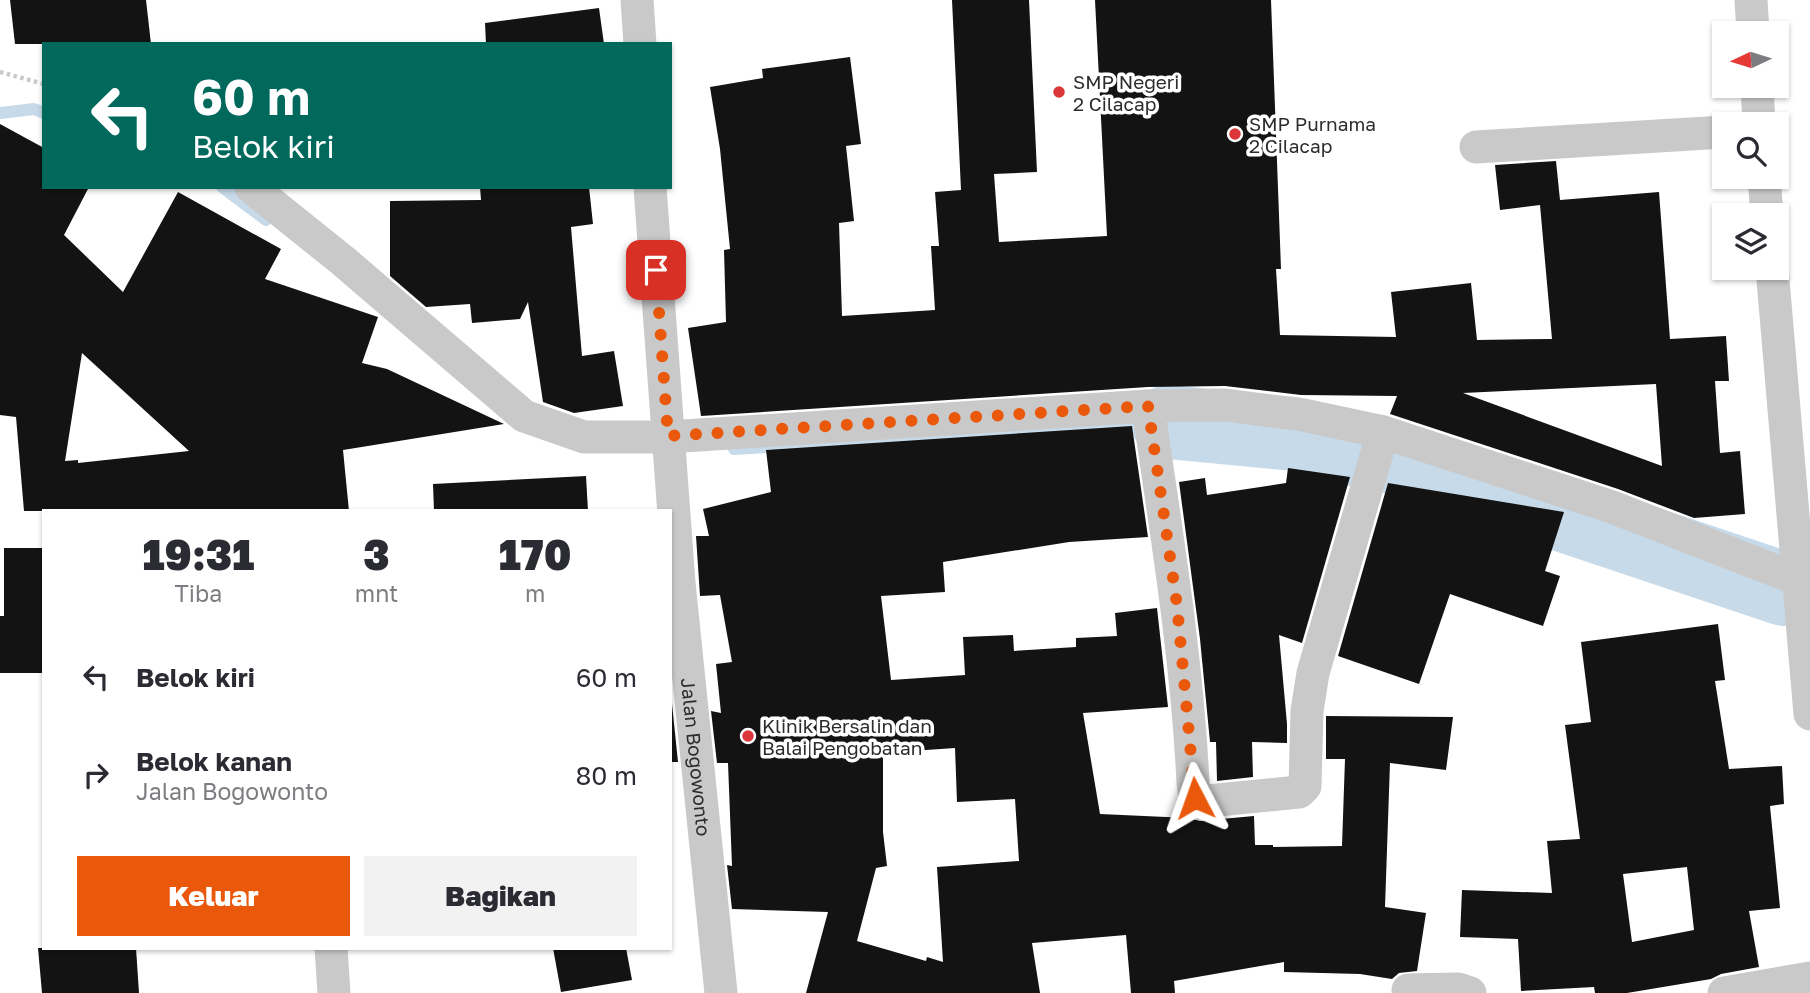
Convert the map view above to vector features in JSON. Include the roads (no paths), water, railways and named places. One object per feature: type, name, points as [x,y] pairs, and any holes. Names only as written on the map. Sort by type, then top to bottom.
[{"type":"street","points":[[637,0],[640,42]]},
{"type":"street","points":[[1751,0],[1752,21]]},
{"type":"street","points":[[1476,146],[1712,133]]},
{"type":"street","points":[[253,189],[342,260],[524,416],[584,437],[668,436],[1148,406],[1225,405],[1303,415],[1383,432],[1612,507],[1802,577]]},
{"type":"street","name":"Jalan Bogowonto","points":[[650,189],[679,583],[721,993]]},
{"type":"street","points":[[1773,280],[1802,577],[1810,714]]},
{"type":"street","points":[[1148,406],[1177,605],[1193,783],[1198,802],[1299,793],[1305,786],[1307,711],[1313,673],[1383,432]]},
{"type":"street","points":[[331,950],[334,993]]},
{"type":"street","points":[[1724,993],[1810,978]]},
{"type":"street","points":[[1408,990],[1458,989],[1470,993]]},
{"type":"waterway","points":[[0,113],[34,109],[42,112]]},
{"type":"waterway","points":[[225,189],[266,220]]},
{"type":"waterway","points":[[1168,422],[1295,434],[1353,449]]},
{"type":"waterway","points":[[734,449],[1136,424]]},
{"type":"waterway","points":[[1400,460],[1784,589]]},
{"type":"place","name":"SMP Negeri 2 Cilacap","points":[[1059,92]]},
{"type":"place","name":"SMP Purnama 2 Cilacap","points":[[1235,134]]},
{"type":"place","name":"Klinik Bersalin dan Balai Pengobatan","points":[[748,736]]}]
